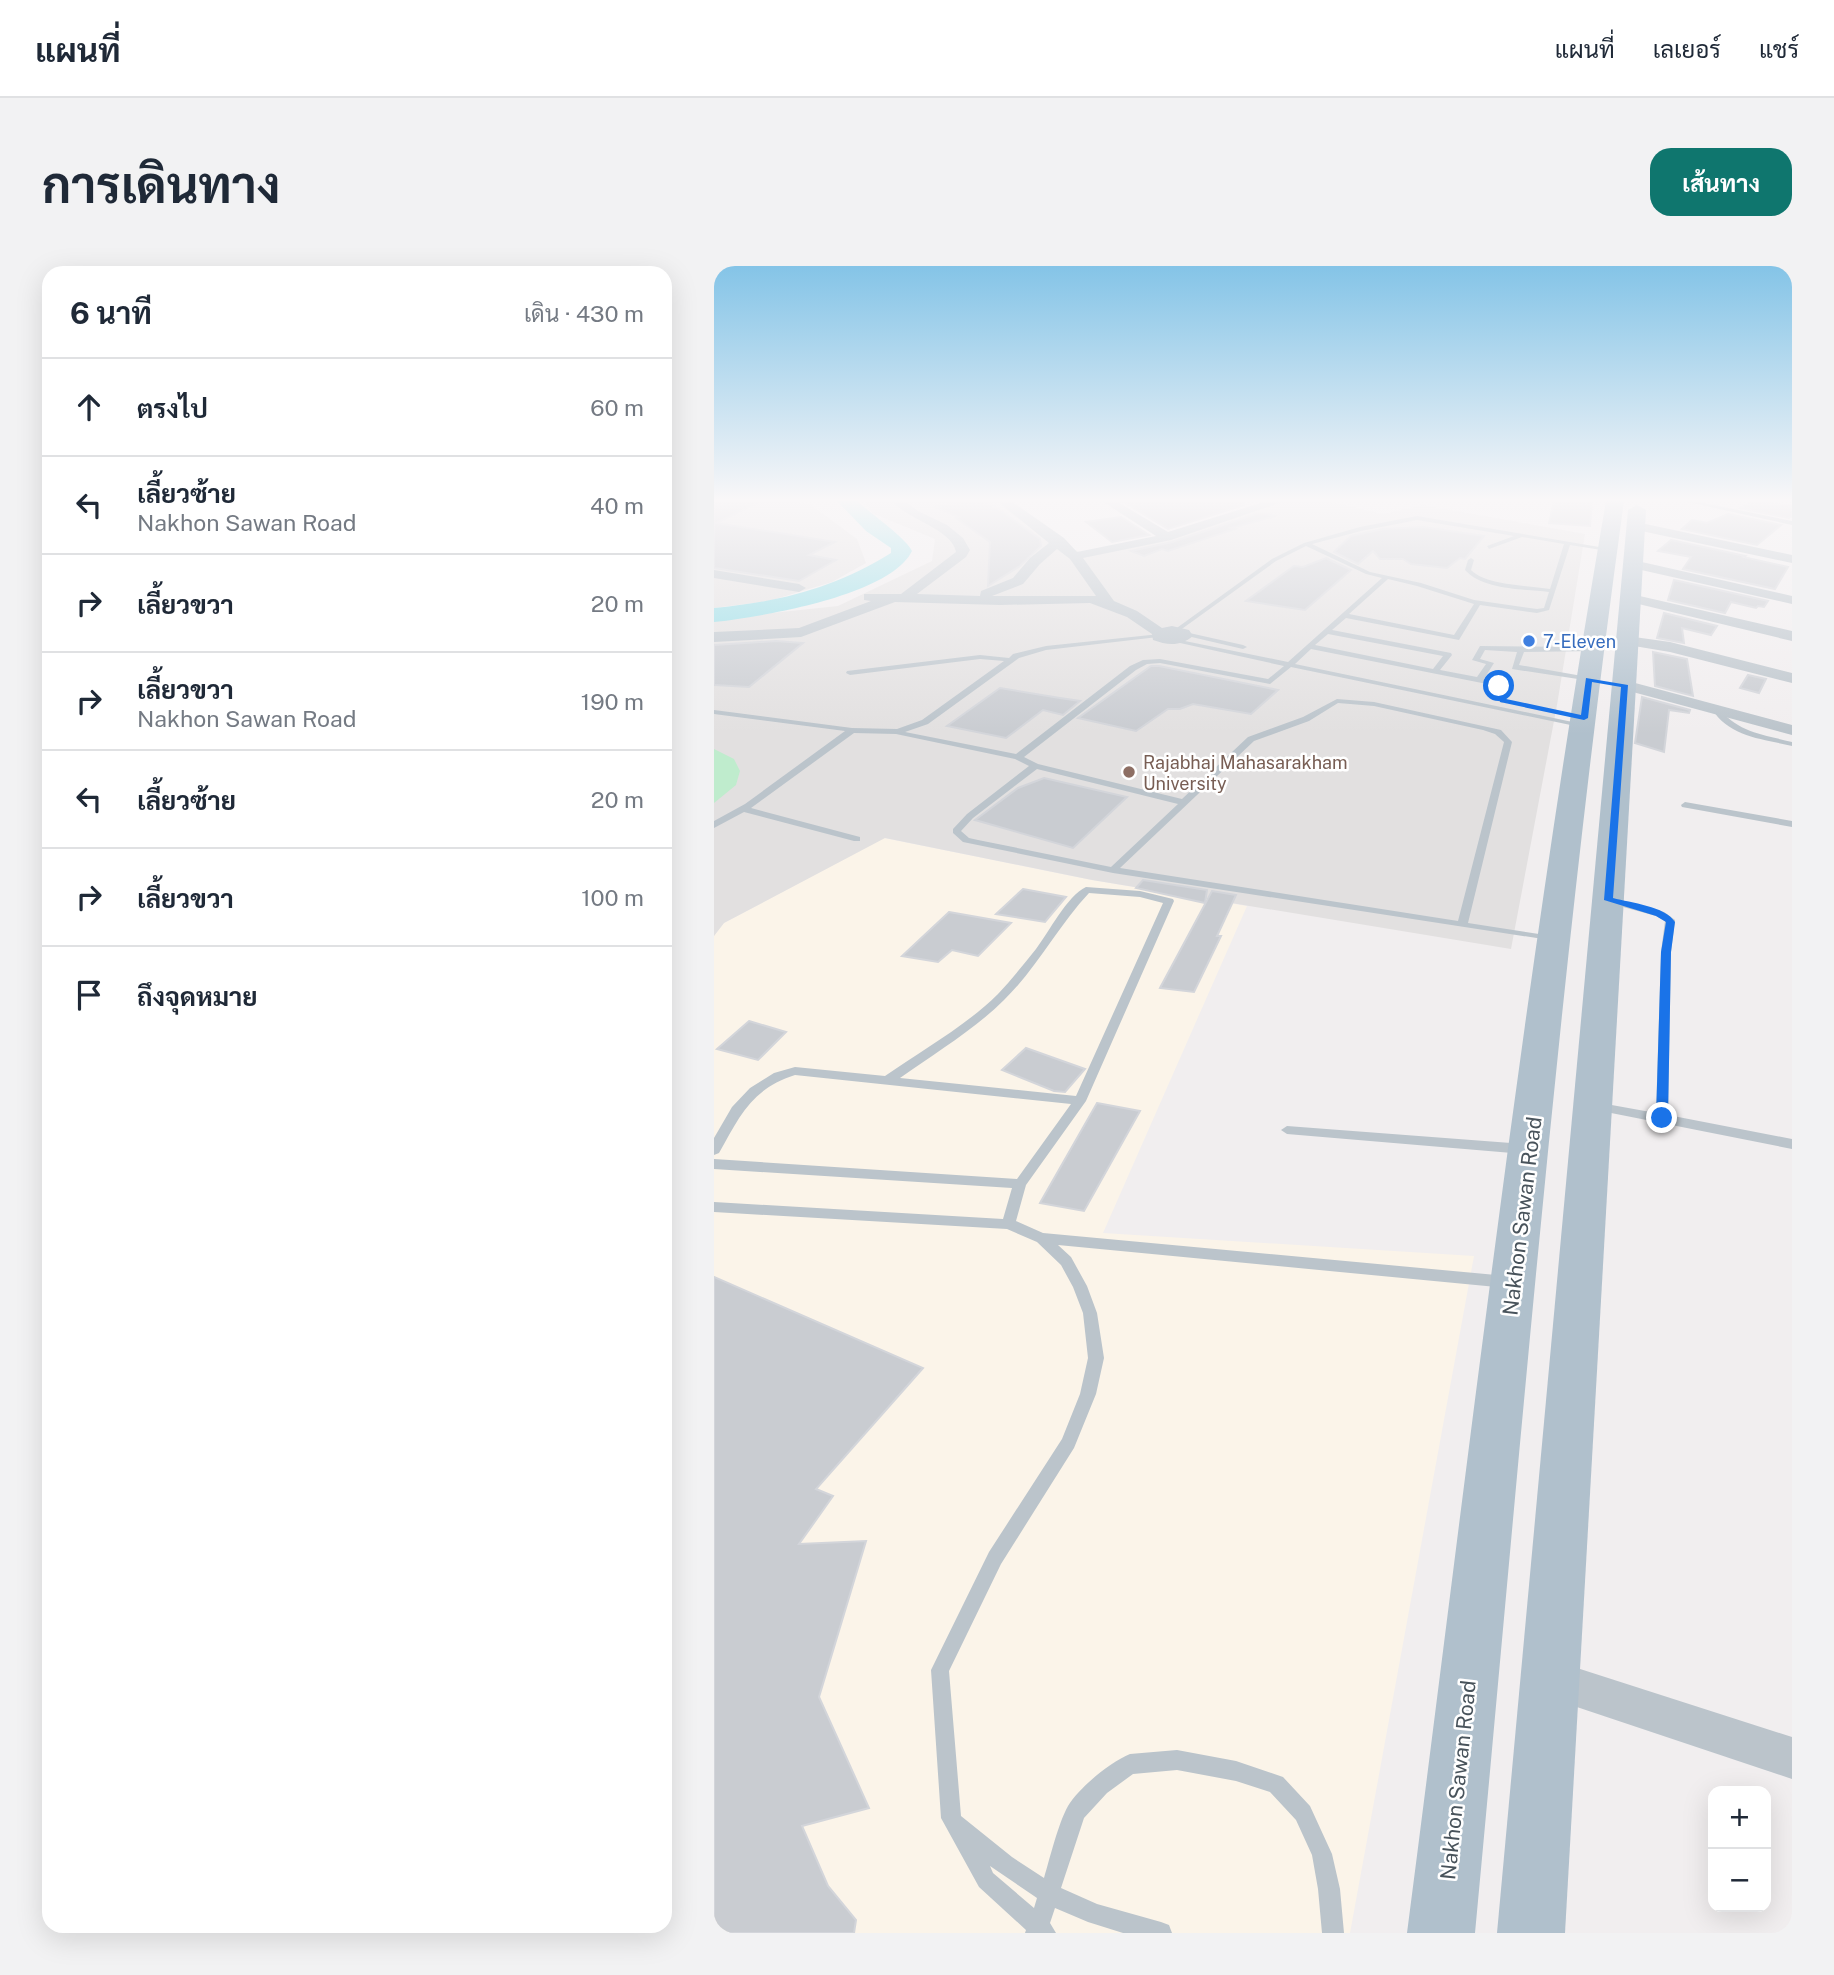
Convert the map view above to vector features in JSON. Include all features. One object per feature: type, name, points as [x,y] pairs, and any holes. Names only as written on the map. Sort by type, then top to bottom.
[{"type":"main road","name":"Nakhon Sawan Road","points":[[1441,1933],[1529,1149],[1556,940],[1620,579]]},
{"type":"main road","name":"Nakhon Sawan Road","points":[[1531,1933],[1608,900],[1600,683]]},
{"type":"street","points":[[743,579],[799,588]]},
{"type":"street","points":[[908,599],[907,595],[927,579]]},
{"type":"street","points":[[969,599],[1007,587],[1021,579]]},
{"type":"street","points":[[1092,579],[1110,604]]},
{"type":"street","points":[[1694,579],[1792,636]]},
{"type":"street","points":[[1734,579],[1792,600]]},
{"type":"street","points":[[869,597],[1000,601],[1070,598],[1110,604],[1159,634],[1161,639],[1179,635]]},
{"type":"street","points":[[714,637],[801,632],[890,599]]},
{"type":"street","points":[[1600,683],[1670,647],[1792,678]]},
{"type":"street","points":[[1600,683],[1716,709],[1792,730]]},
{"type":"street","points":[[1549,1679],[1792,1758]]},
{"type":"lane","points":[[1179,635],[1250,579]]},
{"type":"lane","points":[[1018,757],[1133,668],[1146,662],[1160,661],[1270,682],[1287,664],[1386,579]]},
{"type":"lane","points":[[1391,579],[1478,603],[1545,611],[1556,579]]},
{"type":"lane","points":[[1479,579],[1496,584],[1553,591]]},
{"type":"lane","points":[[1435,671],[1478,603]]},
{"type":"lane","points":[[1343,615],[1456,638]]},
{"type":"lane","points":[[1325,631],[1447,655]]},
{"type":"lane","points":[[899,734],[925,722],[1011,660],[1046,648],[1159,634]]},
{"type":"lane","points":[[1179,635],[1502,701],[1600,683]]},
{"type":"lane","points":[[1179,635],[1287,664],[1600,683]]},
{"type":"lane","points":[[1308,646],[1479,680],[1499,686],[1502,701]]},
{"type":"lane","points":[[1483,648],[1521,650],[1600,683],[1476,660],[1483,648]]},
{"type":"lane","points":[[1515,667],[1521,650]]},
{"type":"lane","points":[[850,673],[980,657],[1011,660]]},
{"type":"lane","points":[[1479,680],[1490,663]]},
{"type":"lane","points":[[1113,870],[1251,739],[1306,719],[1337,701],[1374,704],[1498,732],[1508,742],[1462,925]]},
{"type":"lane","points":[[1716,709],[1719,717],[1730,725],[1792,744]]},
{"type":"lane","points":[[714,712],[899,734],[1018,757],[1035,766],[1182,802]]},
{"type":"lane","points":[[714,825],[743,809],[852,730]]},
{"type":"lane","points":[[1035,766],[970,816],[956,831],[966,840],[977,843],[1113,870],[1556,940]]},
{"type":"lane","points":[[1685,805],[1792,824]]},
{"type":"lane","points":[[743,809],[857,839]]},
{"type":"lane","points":[[886,1082],[983,1013],[1002,996],[1086,890],[1127,892],[1167,899],[1169,903],[1080,1101],[1020,1184],[1008,1224]]},
{"type":"lane","points":[[1608,900],[1660,914],[1668,917],[1671,922],[1666,952],[1662,1118]]},
{"type":"lane","points":[[714,1150],[740,1102],[763,1082],[781,1074],[807,1070],[886,1082],[1080,1101]]},
{"type":"lane","points":[[1593,1106],[1792,1144]]},
{"type":"lane","points":[[1287,1130],[1529,1149]]},
{"type":"lane","points":[[714,1164],[1020,1184]]},
{"type":"lane","points":[[714,1207],[1008,1224],[1041,1238],[1514,1283]]},
{"type":"lane","points":[[1039,1932],[986,1880],[951,1818],[940,1670],[995,1558],[1068,1443],[1088,1394],[1096,1358],[1095,1334],[1080,1286],[1066,1261],[1041,1238]]},
{"type":"lane","points":[[1039,1932],[1047,1891],[1076,1812],[1100,1786],[1130,1764],[1177,1760],[1236,1771],[1276,1784],[1303,1813],[1322,1854],[1329,1889],[1333,1933]]},
{"type":"lane","points":[[951,1818],[985,1851],[1047,1891],[1086,1911],[1161,1933]]},
{"type":"shaded area","points":[[714,579],[838,579],[769,601],[714,608]]},
{"type":"shaded area","name":"Rajabhaj Mahasarakham University","points":[[895,579],[1578,579],[1511,949],[1092,880],[885,838],[724,923],[714,936],[714,619],[838,606]]},
{"type":"shaded area","points":[[884,838],[1092,880],[1247,906],[1103,1233],[1474,1256],[1350,1933],[714,1933],[714,936],[724,923]]},
{"type":"green space","points":[[714,749],[734,759],[740,771],[736,785],[714,803]]},
{"type":"building","points":[[988,579],[1000,579],[988,586]]},
{"type":"building","points":[[1276,579],[1341,579],[1305,610],[1246,601]]},
{"type":"building","points":[[1728,579],[1781,579],[1775,589]]},
{"type":"building","points":[[1674,580],[1768,601],[1764,607],[1756,608],[1731,602],[1725,613],[1668,600]]},
{"type":"building","points":[[1664,613],[1717,626],[1711,635],[1682,628],[1684,643],[1657,638]]},
{"type":"building","points":[[776,641],[803,643],[749,687],[714,685],[714,645]]},
{"type":"building","points":[[1653,652],[1687,659],[1693,696],[1655,686]]},
{"type":"building","points":[[1151,666],[1278,690],[1251,714],[1193,704],[1180,709],[1168,709],[1136,731],[1078,718]]},
{"type":"building","points":[[1748,675],[1766,679],[1759,693],[1740,688]]},
{"type":"building","points":[[1000,688],[1080,701],[1063,715],[1043,710],[1006,738],[947,726]]},
{"type":"building","points":[[1642,697],[1690,710],[1689,713],[1669,710],[1664,752],[1635,743]]},
{"type":"building","points":[[1044,778],[1127,797],[1073,848],[975,820],[1018,788]]},
{"type":"building","points":[[1143,880],[1207,890],[1205,903],[1136,888]]},
{"type":"building","points":[[1023,889],[1066,897],[1045,922],[996,914]]},
{"type":"building","points":[[1212,891],[1236,895],[1217,936],[1221,936],[1194,992],[1160,988]]},
{"type":"building","points":[[949,912],[1011,923],[978,956],[952,950],[938,962],[902,956]]},
{"type":"building","points":[[749,1021],[786,1032],[758,1060],[717,1049]]},
{"type":"building","points":[[1026,1048],[1085,1069],[1065,1092],[1054,1091],[1002,1070]]},
{"type":"building","points":[[1097,1103],[1140,1111],[1084,1211],[1040,1203]]},
{"type":"building","points":[[714,1277],[923,1368],[816,1489],[833,1496],[799,1544],[866,1541],[819,1697],[869,1808],[802,1826],[828,1886],[856,1920],[854,1933],[714,1933]]},
{"type":"waterway","points":[[714,615],[787,605],[834,591],[862,579]]},
{"type":"place","name":"7-Eleven","points":[[1529,641]]},
{"type":"place","name":"Rajabhaj Mahasarakham University","points":[[1129,772]]},
{"type":"route","points":[[1499,686],[1502,701],[1584,718],[1588,679],[1625,685],[1608,900],[1660,914],[1668,917],[1671,922],[1666,952],[1662,1118]]}]
